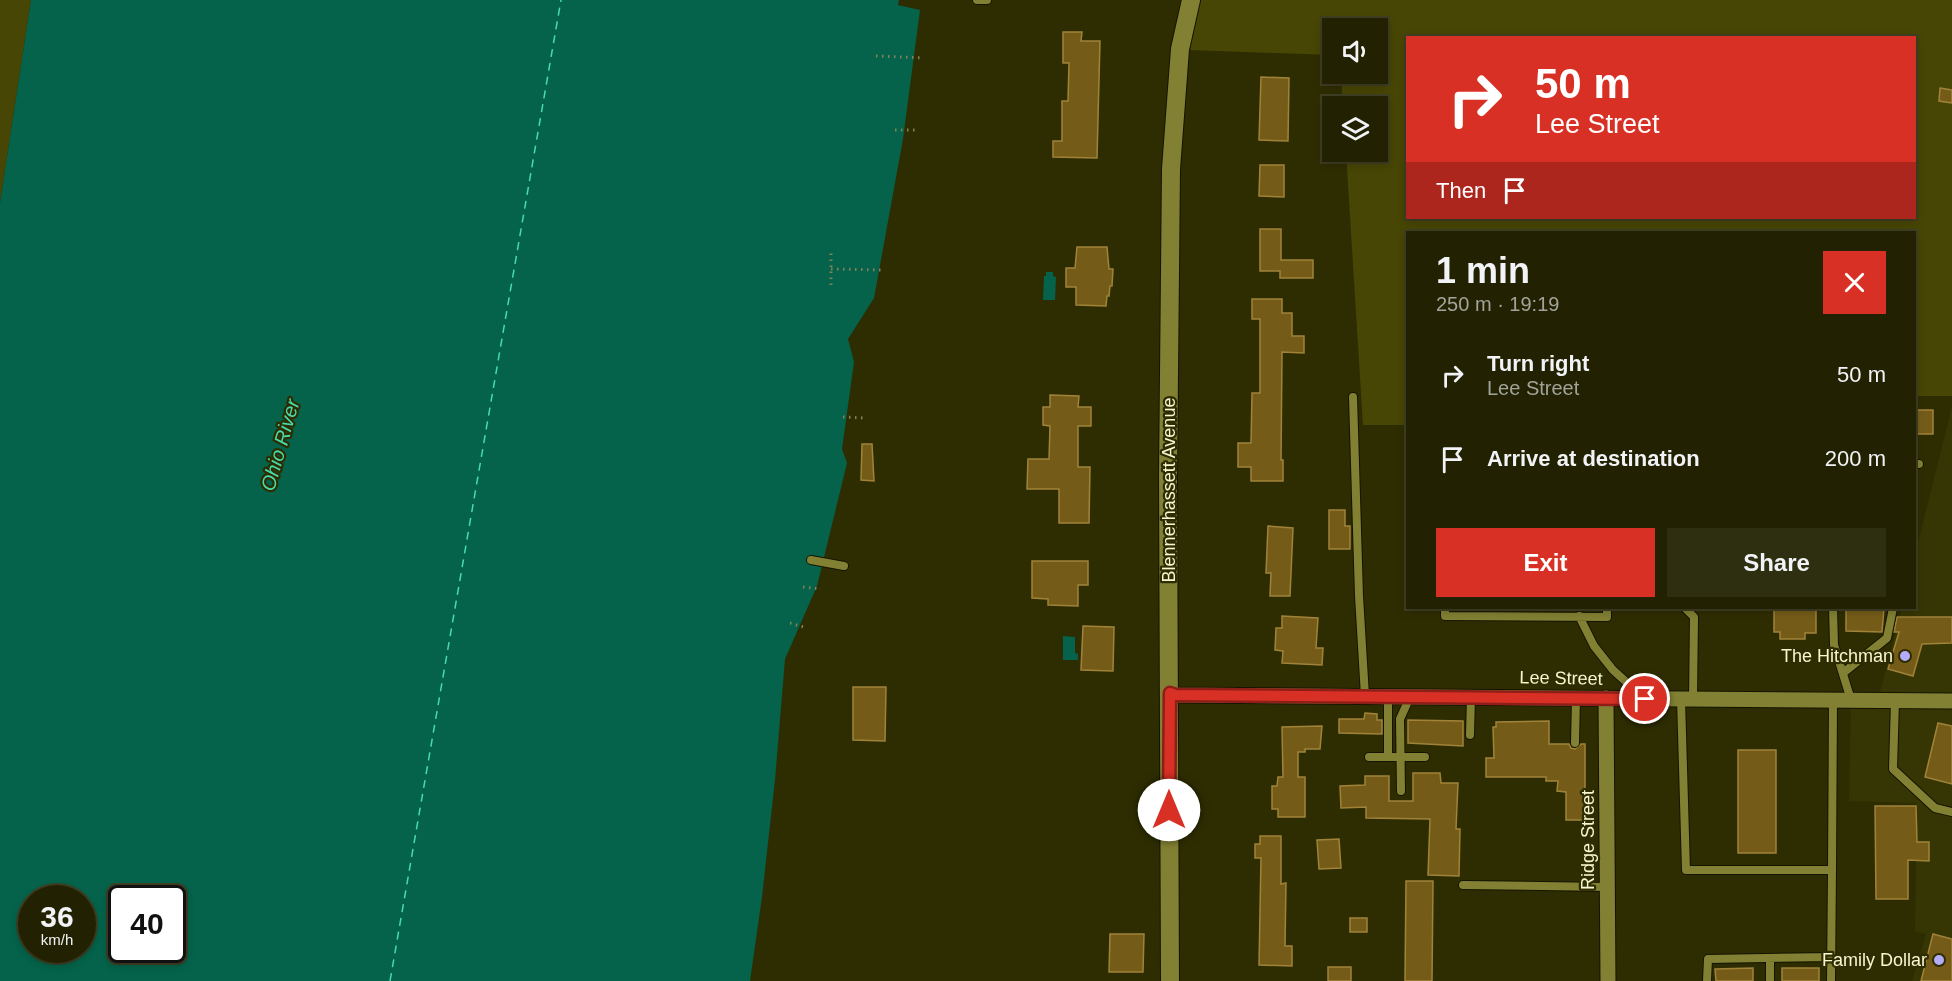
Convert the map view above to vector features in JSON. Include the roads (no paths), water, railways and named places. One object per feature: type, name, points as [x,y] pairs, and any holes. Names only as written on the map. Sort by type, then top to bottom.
[{"type":"street","name":"Blennerhassett Avenue","points":[[1170,981],[1168,440],[1171,169],[1180,49],[1191,0]]},
{"type":"street","name":"Lee Street","points":[[1170,693],[1176,695],[1952,702]]},
{"type":"street","name":"Ridge Street","points":[[1606,698],[1608,981]]},
{"type":"lane","points":[[977,0],[987,0]]},
{"type":"lane","points":[[1353,397],[1359,596],[1365,696]]},
{"type":"lane","points":[[811,560],[844,566]]},
{"type":"lane","points":[[1445,609],[1445,616],[1607,617],[1607,609]]},
{"type":"lane","points":[[1686,609],[1694,617],[1687,699],[1686,870],[1832,870]]},
{"type":"lane","points":[[1833,609],[1834,645],[1851,700]]},
{"type":"lane","points":[[1843,673],[1887,638],[1893,609]]},
{"type":"lane","points":[[1579,616],[1594,646],[1613,670],[1645,699]]},
{"type":"lane","points":[[1388,696],[1388,757]]},
{"type":"lane","points":[[1401,791],[1400,719],[1410,697]]},
{"type":"lane","points":[[1470,735],[1471,697]]},
{"type":"lane","points":[[1575,743],[1576,698]]},
{"type":"lane","points":[[1831,981],[1833,700]]},
{"type":"lane","points":[[1895,701],[1893,769],[1935,808],[1952,812]]},
{"type":"lane","points":[[1369,757],[1425,757]]},
{"type":"lane","points":[[1463,885],[1608,887]]},
{"type":"lane","points":[[1707,981],[1708,959],[1831,957]]},
{"type":"lane","points":[[1770,958],[1770,981]]},
{"type":"water","name":"Ohio River","points":[[31,0],[899,0],[898,5],[920,10],[903,139],[874,298],[848,339],[854,362],[842,449],[847,463],[817,586],[785,659],[775,780],[750,981],[0,981],[0,203]]},
{"type":"water","points":[[1046,272],[1053,272],[1053,276],[1056,277],[1055,300],[1043,300]]},
{"type":"water","points":[[1063,636],[1075,637],[1075,653],[1078,654],[1078,660],[1063,660]]},
{"type":"place","name":"The Hitchman","points":[[1905,656]]},
{"type":"place","name":"Family Dollar","points":[[1939,960]]}]
